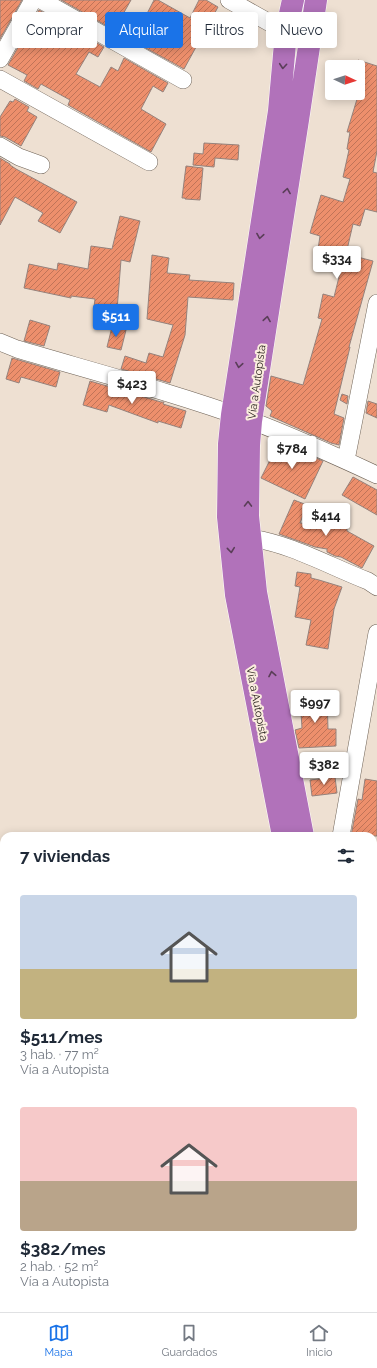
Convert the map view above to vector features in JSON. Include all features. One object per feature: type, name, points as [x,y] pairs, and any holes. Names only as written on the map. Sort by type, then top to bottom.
[{"type":"highway","name":"Vía a Autopista","points":[[290,12],[293,0]]},
{"type":"highway","name":"Vía a Autopista","points":[[281,832],[236,595],[228,517],[229,444],[242,418],[298,120],[316,0]]},
{"type":"highway","name":"Vía a Autopista","points":[[285,48],[279,111],[242,418],[249,445],[248,516],[256,592],[302,832]]},
{"type":"street","points":[[0,60],[33,0]]},
{"type":"street","points":[[41,0],[183,80]]},
{"type":"street","points":[[229,0],[266,21]]},
{"type":"street","points":[[0,78],[149,162]]},
{"type":"street","points":[[0,146],[19,157],[41,165]]},
{"type":"street","points":[[346,460],[371,370],[377,303]]},
{"type":"street","points":[[0,342],[17,349],[177,396],[242,418],[346,460],[377,475]]},
{"type":"street","points":[[250,538],[268,541],[288,548],[368,581],[377,587]]},
{"type":"street","points":[[341,832],[377,633]]},
{"type":"building","points":[[0,0],[22,0],[15,12],[12,12],[12,18],[0,39]]},
{"type":"building","points":[[61,0],[131,0],[124,12],[105,12],[105,25],[97,20],[97,12],[82,12]]},
{"type":"building","points":[[154,0],[158,0],[179,12],[148,12]]},
{"type":"building","points":[[199,0],[206,0],[218,7],[215,12],[193,12]]},
{"type":"building","points":[[183,14],[190,18],[191,16],[191,48],[196,48],[184,69],[146,48],[183,48]]},
{"type":"building","points":[[97,43],[104,47],[98,57],[89,52],[76,74],[100,87],[111,67],[118,71],[124,58],[168,83],[163,92],[153,86],[141,109],[166,124],[151,152],[68,105],[70,100],[41,84],[38,89],[24,81],[27,75],[8,65],[18,48],[97,48]]},
{"type":"building","points":[[365,62],[377,66],[377,151],[373,172],[377,173],[377,212],[365,209],[360,226],[353,224],[346,254],[373,261],[349,347],[334,414],[344,418],[339,445],[331,443],[270,416],[272,411],[266,406],[271,376],[303,385],[322,319],[318,318],[323,294],[334,297],[340,273],[315,269],[320,236],[310,233],[321,195],[343,202],[350,179],[343,177],[349,150],[347,149],[350,132],[347,132],[357,100],[365,100]]},
{"type":"building","points":[[15,99],[29,107],[27,111],[37,117],[21,146],[5,137],[0,136],[0,117],[10,101],[13,102]]},
{"type":"building","points":[[204,143],[239,145],[238,160],[215,158],[214,167],[193,165],[194,153],[203,154]]},
{"type":"building","points":[[0,158],[16,169],[77,202],[60,233],[38,221],[43,213],[15,197],[0,225]]},
{"type":"building","points":[[186,166],[203,168],[200,200],[182,198]]},
{"type":"building","points":[[120,216],[140,221],[130,262],[121,260],[117,310],[94,307],[95,299],[71,296],[71,298],[24,288],[29,264],[57,270],[58,263],[88,269],[91,246],[112,249]]},
{"type":"building","points":[[152,255],[169,258],[167,273],[190,275],[189,280],[234,283],[233,300],[188,297],[185,335],[170,383],[121,369],[125,356],[146,363],[149,353],[163,357],[173,325],[147,319]]},
{"type":"building","points":[[30,320],[50,326],[44,346],[24,341]]},
{"type":"building","points":[[112,327],[126,330],[121,350],[107,347]]},
{"type":"building","points":[[12,358],[60,372],[56,387],[21,377],[19,383],[6,379]]},
{"type":"building","points":[[90,381],[164,402],[163,404],[186,411],[181,428],[158,421],[158,423],[109,405],[107,412],[83,405]]},
{"type":"building","points":[[342,394],[348,396],[347,404],[340,400]]},
{"type":"building","points":[[368,401],[377,404],[377,418],[366,413]]},
{"type":"building","points":[[279,442],[323,461],[305,499],[261,478]]},
{"type":"building","points":[[353,477],[377,490],[377,515],[342,495]]},
{"type":"building","points":[[294,500],[307,505],[300,523],[347,528],[347,531],[374,546],[362,568],[341,557],[327,552],[327,549],[315,547],[279,534]]},
{"type":"building","points":[[297,572],[311,574],[311,578],[342,587],[334,609],[328,649],[306,645],[311,620],[295,617],[300,587],[295,586]]},
{"type":"building","points":[[327,696],[328,729],[336,729],[336,746],[299,748],[295,730],[302,728],[300,697]]},
{"type":"building","points":[[335,777],[337,793],[312,796],[310,780]]},
{"type":"building","points":[[365,779],[377,781],[377,832],[352,832],[358,799],[362,800]]}]
